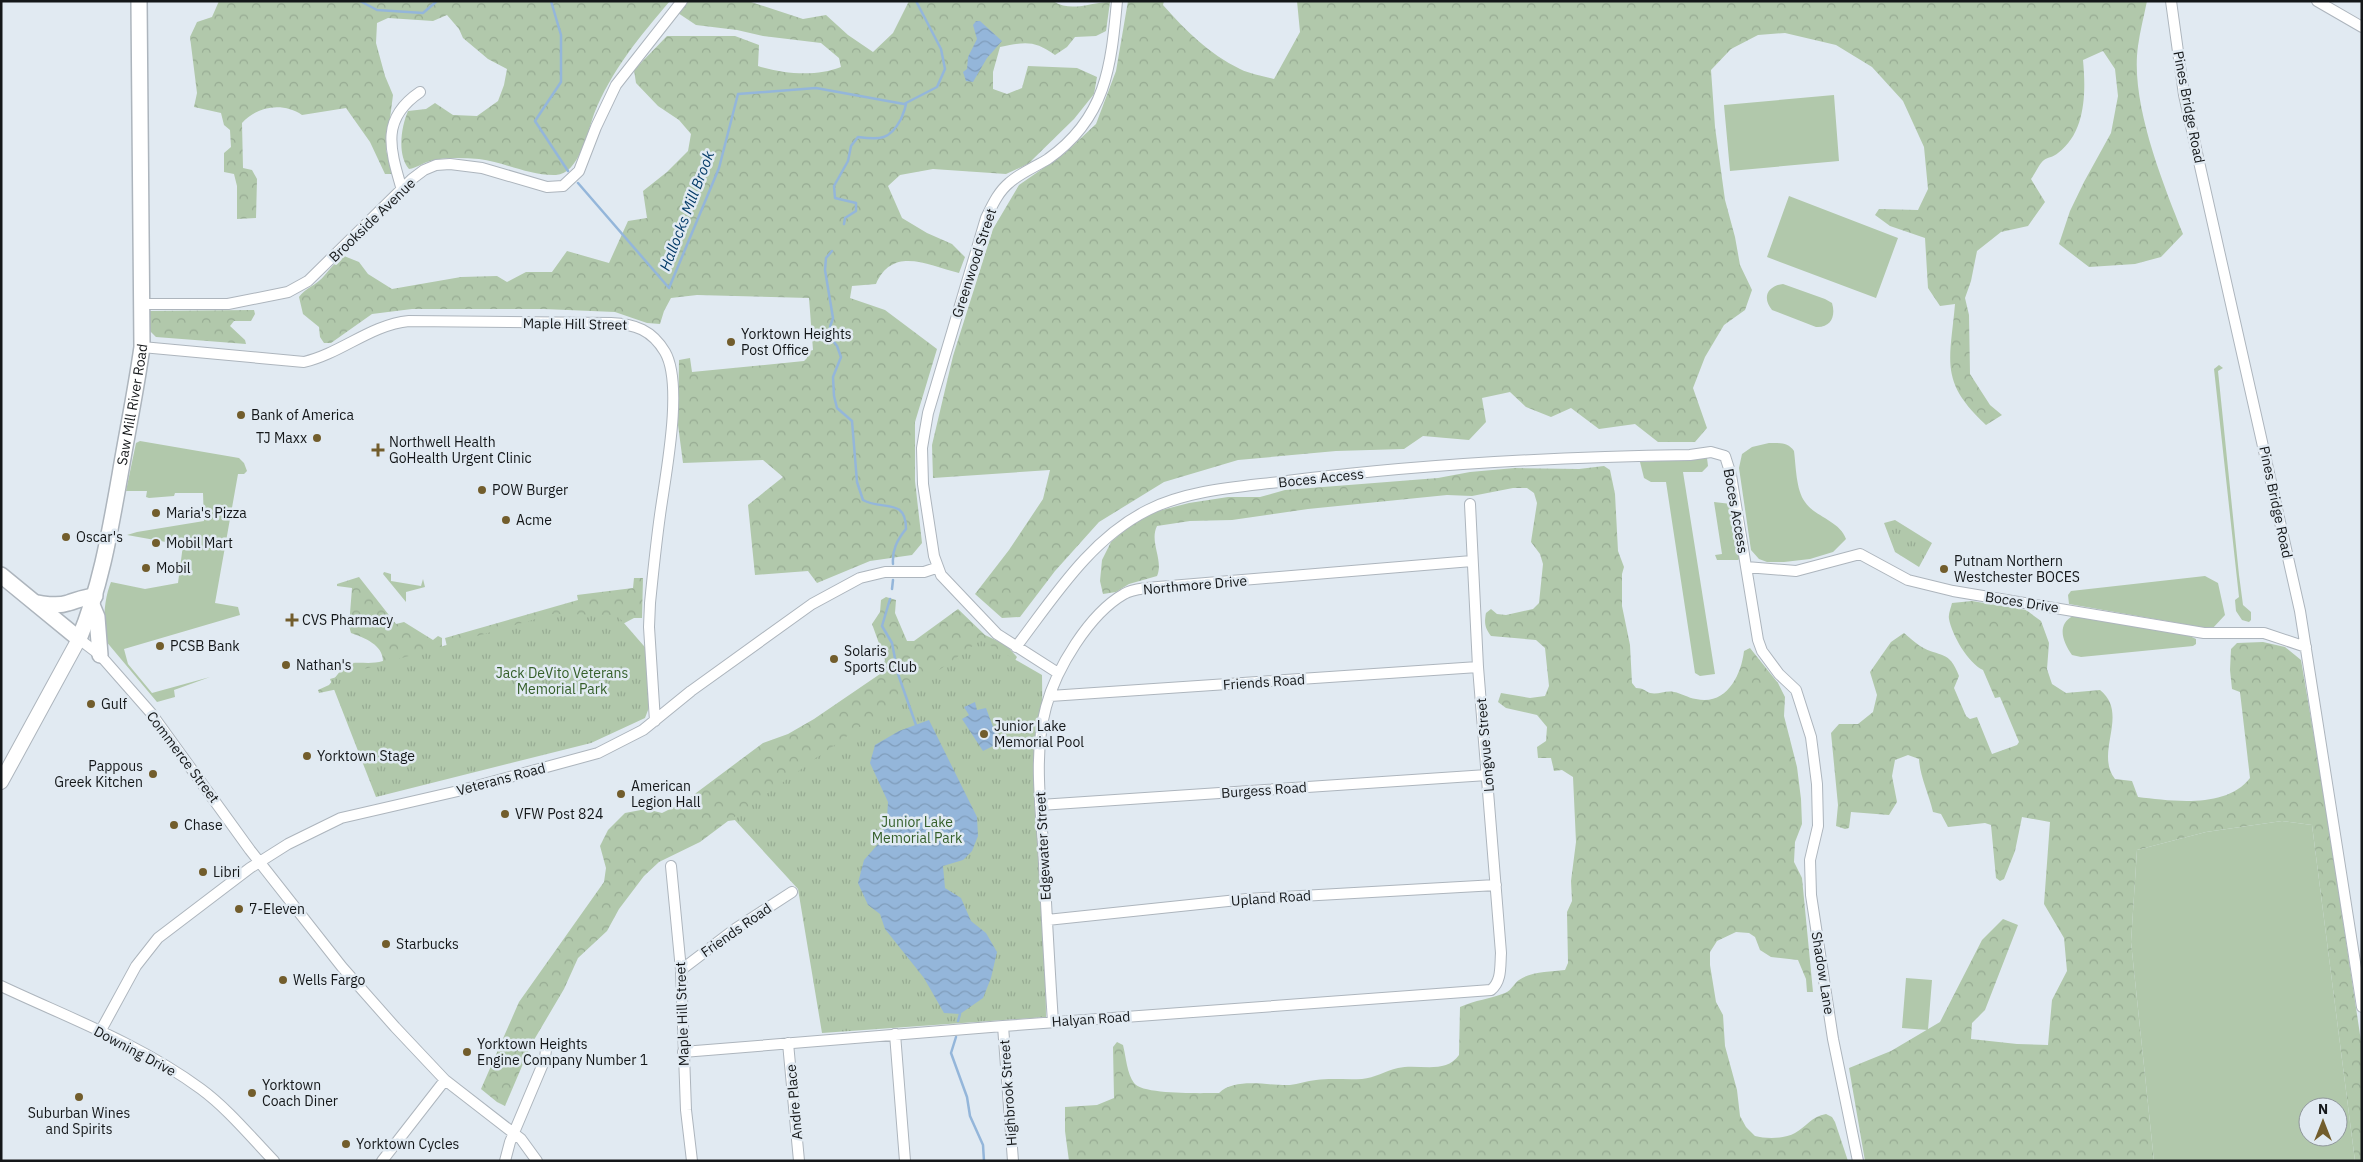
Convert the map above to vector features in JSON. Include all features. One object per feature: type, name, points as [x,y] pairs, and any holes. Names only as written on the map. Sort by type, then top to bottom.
[{"type":"highway","name":"Saw Mill River Road","points":[[79,639],[93,601],[107,547],[142,347],[139,1]]},
{"type":"highway","points":[[1,575],[79,639]]},
{"type":"highway","points":[[35,602],[57,605],[82,597],[93,601],[97,617],[100,655]]},
{"type":"main road","name":"Saw Mill River Road","points":[[1,782],[79,639]]},
{"type":"street","name":"Brookside Avenue","points":[[143,304],[228,304],[288,292],[308,281],[424,170],[436,165],[450,164],[482,168],[547,187],[563,186],[579,171],[596,126],[616,85],[682,1]]},
{"type":"street","name":"Greenwood Street","points":[[936,568],[922,484],[922,448],[928,413],[986,218],[997,197],[1008,184],[1049,158],[1063,146],[1084,124],[1098,104],[1107,79],[1117,1]]},
{"type":"street","name":"Pines Bridge Road","points":[[2171,1],[2184,95],[2245,359],[2300,611],[2362,1007]]},
{"type":"street","points":[[2317,1],[2362,27]]},
{"type":"street","points":[[402,190],[391,152],[392,127],[399,111],[407,101],[420,92]]},
{"type":"street","name":"Maple Hill Street","points":[[142,347],[304,362],[325,357],[387,325],[409,321],[611,322],[637,325],[666,352],[671,368],[673,390],[670,441],[650,603],[650,644],[655,721]]},
{"type":"street","name":"Boces Access","points":[[1016,647],[1071,574],[1110,534],[1147,510],[1170,501],[1203,492],[1296,480],[1487,461],[1690,455],[1711,452],[1725,456],[1731,475],[1758,640],[1762,651],[1779,674],[1796,690],[1800,697],[1811,737],[1817,784]]},
{"type":"street","name":"Longvue Street","points":[[1470,504],[1478,667],[1501,953],[1496,986]]},
{"type":"street","name":"Boces Drive","points":[[1746,567],[1796,571],[1860,554],[1908,580],[1953,591],[2204,633],[2264,633],[2306,647]]},
{"type":"street","name":"Northmore Drive","points":[[1058,673],[1094,621],[1125,593],[1146,588],[1472,561]]},
{"type":"street","points":[[936,568],[956,593],[1002,638],[1058,673]]},
{"type":"street","name":"Veterans Road","points":[[100,1032],[122,989],[146,950],[158,938],[259,861],[314,830],[341,818],[449,793],[598,753],[643,730],[690,691],[812,604],[860,578],[885,572],[924,572],[936,568]]},
{"type":"street","name":"Commerce Street","points":[[79,639],[100,655],[162,727],[259,861],[342,967],[395,1028],[445,1080],[521,1139],[537,1161]]},
{"type":"street","name":"Friends Road","points":[[1050,696],[1478,667]]},
{"type":"street","name":"Edgewater Street","points":[[1053,1022],[1040,805],[1042,736],[1046,708],[1058,673]]},
{"type":"street","name":"Burgess Road","points":[[1040,805],[1487,775]]},
{"type":"street","name":"Shadow Lane","points":[[1817,784],[1818,826],[1810,860],[1811,895],[1833,1039],[1858,1161]]},
{"type":"street","name":"Maple Hill Street","points":[[671,866],[681,970],[686,1110],[692,1161]]},
{"type":"street","name":"Upland Road","points":[[1047,920],[1247,899],[1496,885]]},
{"type":"street","name":"Friends Road","points":[[681,970],[735,929],[792,892]]},
{"type":"street","name":"Downing Drive","points":[[1,986],[148,1054],[203,1090],[237,1120],[274,1161]]},
{"type":"street","name":"Halyan Road","points":[[683,1052],[895,1034],[1491,990],[1496,986]]},
{"type":"street","name":"Highbrook Street","points":[[1003,1026],[1013,1161]]},
{"type":"street","points":[[895,1034],[905,1161]]},
{"type":"street","name":"Andre Place","points":[[788,1043],[800,1161]]},
{"type":"street","points":[[505,1161],[514,1133],[545,1059],[546,1049]]},
{"type":"street","points":[[382,1161],[445,1080]]},
{"type":"green space","points":[[219,1],[670,1],[637,41],[609,83],[594,114],[577,160],[564,173],[556,175],[546,175],[479,159],[466,158],[436,160],[409,169],[403,156],[401,141],[408,111],[426,109],[435,103],[453,115],[477,116],[498,101],[507,69],[488,59],[463,38],[459,29],[447,15],[433,21],[388,18],[377,23],[376,43],[385,76],[393,95],[386,150],[393,174],[385,174],[370,142],[346,108],[302,115],[287,108],[279,107],[263,110],[248,117],[242,123],[243,168],[252,170],[257,179],[256,218],[237,219],[237,186],[234,174],[224,172],[224,153],[231,147],[230,130],[224,125],[221,113],[194,107],[197,93],[190,37],[197,22],[212,17]]},
{"type":"green space","points":[[687,1],[748,1],[803,19],[826,15],[848,35],[873,52],[893,33],[909,1],[1053,1],[1074,7],[1110,2],[1106,31],[1096,36],[1075,37],[1067,47],[1055,55],[1041,47],[1023,43],[1000,47],[993,72],[993,89],[1007,94],[1022,88],[1028,66],[1077,68],[1097,77],[1094,94],[1074,119],[1028,164],[1006,174],[933,169],[900,175],[888,186],[902,218],[927,233],[952,244],[965,257],[959,273],[924,263],[902,262],[892,265],[883,272],[876,284],[852,286],[850,298],[885,310],[937,349],[915,422],[915,481],[922,543],[912,555],[870,561],[817,583],[808,571],[755,575],[748,505],[783,477],[763,460],[683,463],[678,425],[679,360],[690,358],[692,372],[804,361],[807,358],[807,352],[813,350],[809,298],[697,295],[671,298],[660,324],[647,323],[615,312],[544,309],[412,309],[372,314],[331,343],[324,343],[320,337],[319,327],[303,314],[299,297],[321,279],[344,256],[359,262],[368,274],[392,289],[461,277],[497,276],[507,282],[526,272],[552,272],[567,251],[609,263],[628,221],[647,218],[643,191],[667,172],[688,151],[691,134],[679,120],[658,106],[636,83],[634,70],[667,36],[735,36],[759,45],[758,66],[778,71],[811,73],[841,67],[839,58],[821,43],[696,25],[678,13]]},
{"type":"green space","points":[[1128,1],[1164,1],[1163,5],[1180,23],[1198,41],[1218,56],[1244,71],[1274,79],[1300,32],[1297,1],[2147,1],[2138,46],[2139,92],[2143,116],[2157,166],[2183,234],[2161,257],[2135,264],[2089,267],[2059,244],[2070,211],[2111,133],[2118,96],[2115,69],[2103,51],[2083,60],[2084,98],[2079,123],[2067,144],[2058,153],[2042,162],[2031,179],[2045,202],[2028,226],[2001,232],[1977,251],[1971,281],[1965,298],[1969,315],[1970,374],[1990,405],[2002,415],[1986,425],[1971,410],[1954,383],[1950,356],[1955,304],[1940,306],[1928,288],[1925,238],[1890,226],[1875,215],[1879,209],[1918,210],[1928,189],[1924,147],[1903,101],[1872,67],[1836,45],[1785,33],[1758,35],[1731,49],[1711,70],[1715,127],[1725,200],[1740,265],[1752,290],[1745,310],[1724,325],[1705,357],[1693,388],[1707,428],[1695,442],[1658,442],[1635,424],[1599,429],[1571,408],[1551,417],[1526,407],[1510,392],[1482,398],[1486,422],[1469,440],[1423,436],[1404,449],[1336,451],[1238,460],[1164,482],[1099,522],[1055,571],[1020,617],[1002,618],[975,594],[1009,550],[1043,499],[1050,470],[933,478],[932,445],[953,356],[993,229],[1019,185],[1065,153],[1096,124],[1116,71]]},
{"type":"green space","points":[[1834,95],[1839,161],[1730,171],[1724,105]]},
{"type":"green space","points":[[1789,196],[1898,238],[1876,298],[1767,257]]},
{"type":"green space","points":[[1783,284],[1832,303],[1833,317],[1829,323],[1825,326],[1816,327],[1772,310],[1767,301],[1768,293],[1773,287]]},
{"type":"green space","points":[[254,310],[255,314],[251,321],[234,321],[230,326],[245,340],[246,344],[156,337],[149,330],[150,311]]},
{"type":"green space","points":[[2219,365],[2223,368],[2218,371],[2239,575],[2243,605],[2251,612],[2251,620],[2249,622],[2242,620],[2236,611],[2235,600],[2239,597],[2214,369]]},
{"type":"green space","points":[[140,441],[239,458],[244,463],[247,471],[244,474],[238,474],[215,603],[238,607],[240,615],[124,649],[128,664],[152,693],[210,677],[174,690],[175,697],[157,702],[105,640],[105,603],[111,582],[145,589],[178,583],[183,545],[127,535],[204,521],[203,493],[175,493],[174,496],[149,498],[146,497],[147,491],[126,491],[136,443]]},
{"type":"green space","points":[[1769,443],[1783,444],[1792,448],[1798,485],[1805,502],[1843,533],[1846,539],[1833,552],[1810,559],[1767,562],[1759,559],[1751,550],[1739,468],[1742,454],[1752,447]]},
{"type":"green space","points":[[1707,458],[1708,466],[1702,472],[1683,472],[1715,674],[1700,676],[1695,673],[1666,482],[1651,482],[1644,478],[1640,462]]},
{"type":"green space","points":[[1604,466],[1610,470],[1615,494],[1618,551],[1624,567],[1622,574],[1622,606],[1630,645],[1632,683],[1636,688],[1650,693],[1671,692],[1690,698],[1707,700],[1716,698],[1730,687],[1739,670],[1744,651],[1750,648],[1778,683],[1785,697],[1784,716],[1797,767],[1801,799],[1802,824],[1795,842],[1794,862],[1802,878],[1813,992],[1807,992],[1806,979],[1798,960],[1771,957],[1760,950],[1755,937],[1749,933],[1736,932],[1717,941],[1710,952],[1710,965],[1716,1002],[1723,1015],[1725,1046],[1737,1090],[1740,1116],[1746,1127],[1755,1136],[1764,1138],[1781,1137],[1799,1131],[1813,1119],[1826,1114],[1832,1117],[1835,1122],[1848,1161],[1069,1161],[1065,1131],[1065,1107],[1097,1105],[1114,1098],[1113,1047],[1117,1042],[1123,1045],[1128,1070],[1134,1083],[1139,1087],[1160,1091],[1219,1093],[1234,1085],[1253,1083],[1290,1085],[1322,1079],[1362,1079],[1398,1068],[1439,1067],[1453,1061],[1459,1055],[1460,1007],[1505,993],[1524,977],[1541,972],[1565,970],[1568,963],[1567,912],[1572,901],[1571,881],[1576,842],[1573,777],[1562,770],[1554,771],[1551,758],[1538,758],[1537,747],[1546,741],[1547,727],[1537,715],[1506,708],[1498,702],[1501,693],[1530,698],[1545,696],[1549,686],[1545,648],[1536,640],[1491,636],[1485,623],[1486,613],[1491,609],[1497,614],[1506,615],[1533,609],[1539,603],[1543,564],[1540,554],[1531,542],[1537,503],[1534,493],[1527,488],[1513,488],[1472,496],[1447,495],[1308,509],[1232,520],[1190,521],[1157,526],[1155,538],[1159,570],[1157,576],[1129,584],[1116,592],[1103,594],[1100,581],[1102,560],[1111,542],[1131,525],[1158,511],[1189,503],[1228,497],[1260,497],[1285,490],[1438,478],[1470,472],[1515,468],[1579,469]]},
{"type":"green space","points":[[1714,502],[1731,504],[1742,557],[1738,560],[1717,560],[1715,555],[1722,554]]},
{"type":"green space","points":[[1895,520],[1932,543],[1919,567],[1895,552],[1884,523]]},
{"type":"green space","points":[[384,572],[391,574],[391,581],[421,586],[423,579],[425,587],[406,592],[406,602],[383,574]]},
{"type":"green space","points":[[2205,576],[2218,583],[2225,615],[2212,629],[2069,604],[2068,595],[2071,591]]},
{"type":"green space","points":[[359,577],[396,624],[404,622],[433,640],[438,636],[442,638],[442,649],[338,689],[319,693],[318,690],[329,685],[346,664],[383,661],[377,646],[351,633],[349,626],[352,588],[337,586],[337,584]]},
{"type":"green space","points":[[634,578],[643,578],[642,618],[634,618],[617,627],[449,655],[445,638],[578,600],[577,595],[633,588]]},
{"type":"green space","points":[[886,597],[896,600],[895,613],[907,641],[914,641],[958,609],[985,635],[1006,645],[1017,657],[1013,664],[750,818],[728,821],[700,842],[659,862],[644,876],[619,909],[607,931],[578,958],[564,989],[531,1045],[505,1106],[497,1102],[481,1089],[519,1002],[604,882],[606,868],[600,846],[608,830],[625,813],[646,809],[662,813],[684,802],[763,743],[788,734],[814,719],[880,674],[885,660],[872,624],[880,612],[881,600]]},
{"type":"green space","points":[[1972,601],[2026,610],[2041,621],[2049,643],[2047,669],[2052,684],[2066,693],[2100,690],[2108,700],[2112,710],[2108,757],[2110,768],[2115,779],[2132,781],[2138,797],[2198,801],[2227,795],[2240,788],[2250,778],[2240,692],[2232,689],[2230,670],[2231,649],[2237,643],[2263,642],[2285,647],[2301,660],[2326,807],[2362,1048],[2362,1161],[2355,1161],[2312,825],[2282,821],[2206,832],[2137,850],[2131,942],[2154,1161],[1865,1161],[1849,1068],[1891,1051],[1940,1022],[1982,940],[2003,919],[2018,925],[1985,1010],[1972,1023],[1971,1039],[2048,1045],[2052,1000],[2067,971],[2064,938],[2044,904],[2050,822],[2022,817],[2015,851],[2004,879],[2000,881],[1996,878],[1991,825],[1985,823],[1948,827],[1941,814],[1933,812],[1919,759],[1908,755],[1895,760],[1892,776],[1897,802],[1889,815],[1851,812],[1849,828],[1845,829],[1836,826],[1838,805],[1831,733],[1839,724],[1858,724],[1873,712],[1877,695],[1870,672],[1891,642],[1904,633],[1920,646],[1943,655],[1952,662],[1959,676],[1954,688],[1966,716],[1970,719],[1977,717],[1992,754],[2017,745],[2019,742],[2000,697],[1995,698],[1983,670],[1966,655],[1957,640],[1949,619],[1952,603]]},
{"type":"green space","name":"Jack DeVito Veterans Memorial Park","points":[[553,614],[617,615],[650,653],[653,697],[645,718],[591,743],[376,797],[330,679]]},
{"type":"green space","points":[[2073,616],[2190,636],[2196,639],[2196,644],[2193,646],[2081,657],[2072,655],[2066,645],[2063,629],[2064,624]]},
{"type":"green space","name":"Junior Lake Memorial Park","points":[[981,640],[1042,675],[1046,1017],[822,1033],[798,889],[733,818]]},
{"type":"green space","points":[[2282,821],[2312,825],[2347,1097],[2298,1097],[2298,1147],[2348,1147],[2348,1106],[2355,1161],[2154,1161],[2131,942],[2137,850],[2206,832]]},
{"type":"green space","points":[[1906,978],[1932,980],[1928,1030],[1902,1028]]},
{"type":"water","points":[[976,21],[980,21],[1002,41],[987,58],[973,82],[966,81],[963,72],[967,69],[968,57],[977,39],[973,25]]},
{"type":"water","name":"Junior Lake Memorial Pool","points":[[975,702],[977,710],[986,708],[999,743],[983,751],[962,719],[969,715],[964,707]]},
{"type":"water","points":[[929,720],[977,817],[978,836],[972,851],[963,860],[943,866],[945,888],[961,898],[971,921],[986,933],[997,952],[991,978],[983,998],[960,1014],[944,1013],[924,978],[885,929],[880,914],[868,905],[858,883],[864,860],[879,843],[887,818],[888,802],[870,763],[875,745],[899,731]]},
{"type":"waterway","name":"Hallocks Mill Brook","points":[[360,1],[377,10],[423,13],[437,1]]},
{"type":"waterway","name":"Hallocks Mill Brook","points":[[551,1],[561,35],[561,82],[535,121],[568,171]]},
{"type":"waterway","name":"Hallocks Mill Brook","points":[[578,183],[669,288],[719,168],[738,94],[816,88],[904,104],[937,87],[945,69],[941,49],[916,1]]},
{"type":"waterway","points":[[844,224],[845,218],[856,211],[856,203],[835,198],[834,186],[848,161],[851,146],[858,137],[878,138],[888,135],[897,126],[906,104]]},
{"type":"waterway","points":[[832,251],[826,258],[825,270],[833,318],[830,327],[831,338],[837,346],[841,357],[833,377],[834,396],[837,408],[852,421],[857,482],[863,500],[897,509],[905,519],[906,529],[896,545],[893,554],[893,564]]},
{"type":"waterway","points":[[892,589],[893,580]]},
{"type":"waterway","points":[[890,599],[882,626],[892,643],[898,674],[916,725]]},
{"type":"waterway","points":[[958,1021],[960,1014]]},
{"type":"waterway","points":[[956,1037],[951,1053],[967,1097],[970,1116],[983,1145],[984,1161]]},
{"type":"place","name":"Yorktown Heights Post Office","points":[[731,342]]},
{"type":"place","name":"Bank of America","points":[[241,415]]},
{"type":"place","name":"TJ Maxx","points":[[317,438]]},
{"type":"place","name":"Northwell Health GoHealth Urgent Clinic","points":[[378,450]]},
{"type":"place","name":"POW Burger","points":[[482,490]]},
{"type":"place","name":"Maria's Pizza","points":[[156,513]]},
{"type":"place","name":"Acme","points":[[506,520]]},
{"type":"place","name":"Oscar's","points":[[66,537]]},
{"type":"place","name":"Mobil Mart","points":[[156,543]]},
{"type":"place","name":"Mobil","points":[[146,568]]},
{"type":"place","name":"Putnam Northern Westchester BOCES","points":[[1944,569]]},
{"type":"place","name":"CVS Pharmacy","points":[[292,620]]},
{"type":"place","name":"PCSB Bank","points":[[160,646]]},
{"type":"place","name":"Solaris Sports Club","points":[[834,659]]},
{"type":"place","name":"Nathan's","points":[[286,665]]},
{"type":"place","name":"Gulf","points":[[91,704]]},
{"type":"place","name":"Junior Lake Memorial Pool","points":[[984,734]]},
{"type":"place","name":"Yorktown Stage","points":[[307,756]]},
{"type":"place","name":"Pappous Greek Kitchen","points":[[153,774]]},
{"type":"place","name":"American Legion Hall","points":[[621,794]]},
{"type":"place","name":"VFW Post 824","points":[[505,814]]},
{"type":"place","name":"Chase","points":[[174,825]]},
{"type":"place","name":"Libri","points":[[203,872]]},
{"type":"place","name":"7-Eleven","points":[[239,909]]},
{"type":"place","name":"Starbucks","points":[[386,944]]},
{"type":"place","name":"Wells Fargo","points":[[283,980]]},
{"type":"place","name":"Yorktown Heights Engine Company Number 1","points":[[467,1052]]},
{"type":"place","name":"Yorktown Coach Diner","points":[[252,1093]]},
{"type":"place","name":"Suburban Wines and Spirits","points":[[79,1097]]},
{"type":"place","name":"Yorktown Cycles","points":[[346,1144]]}]
